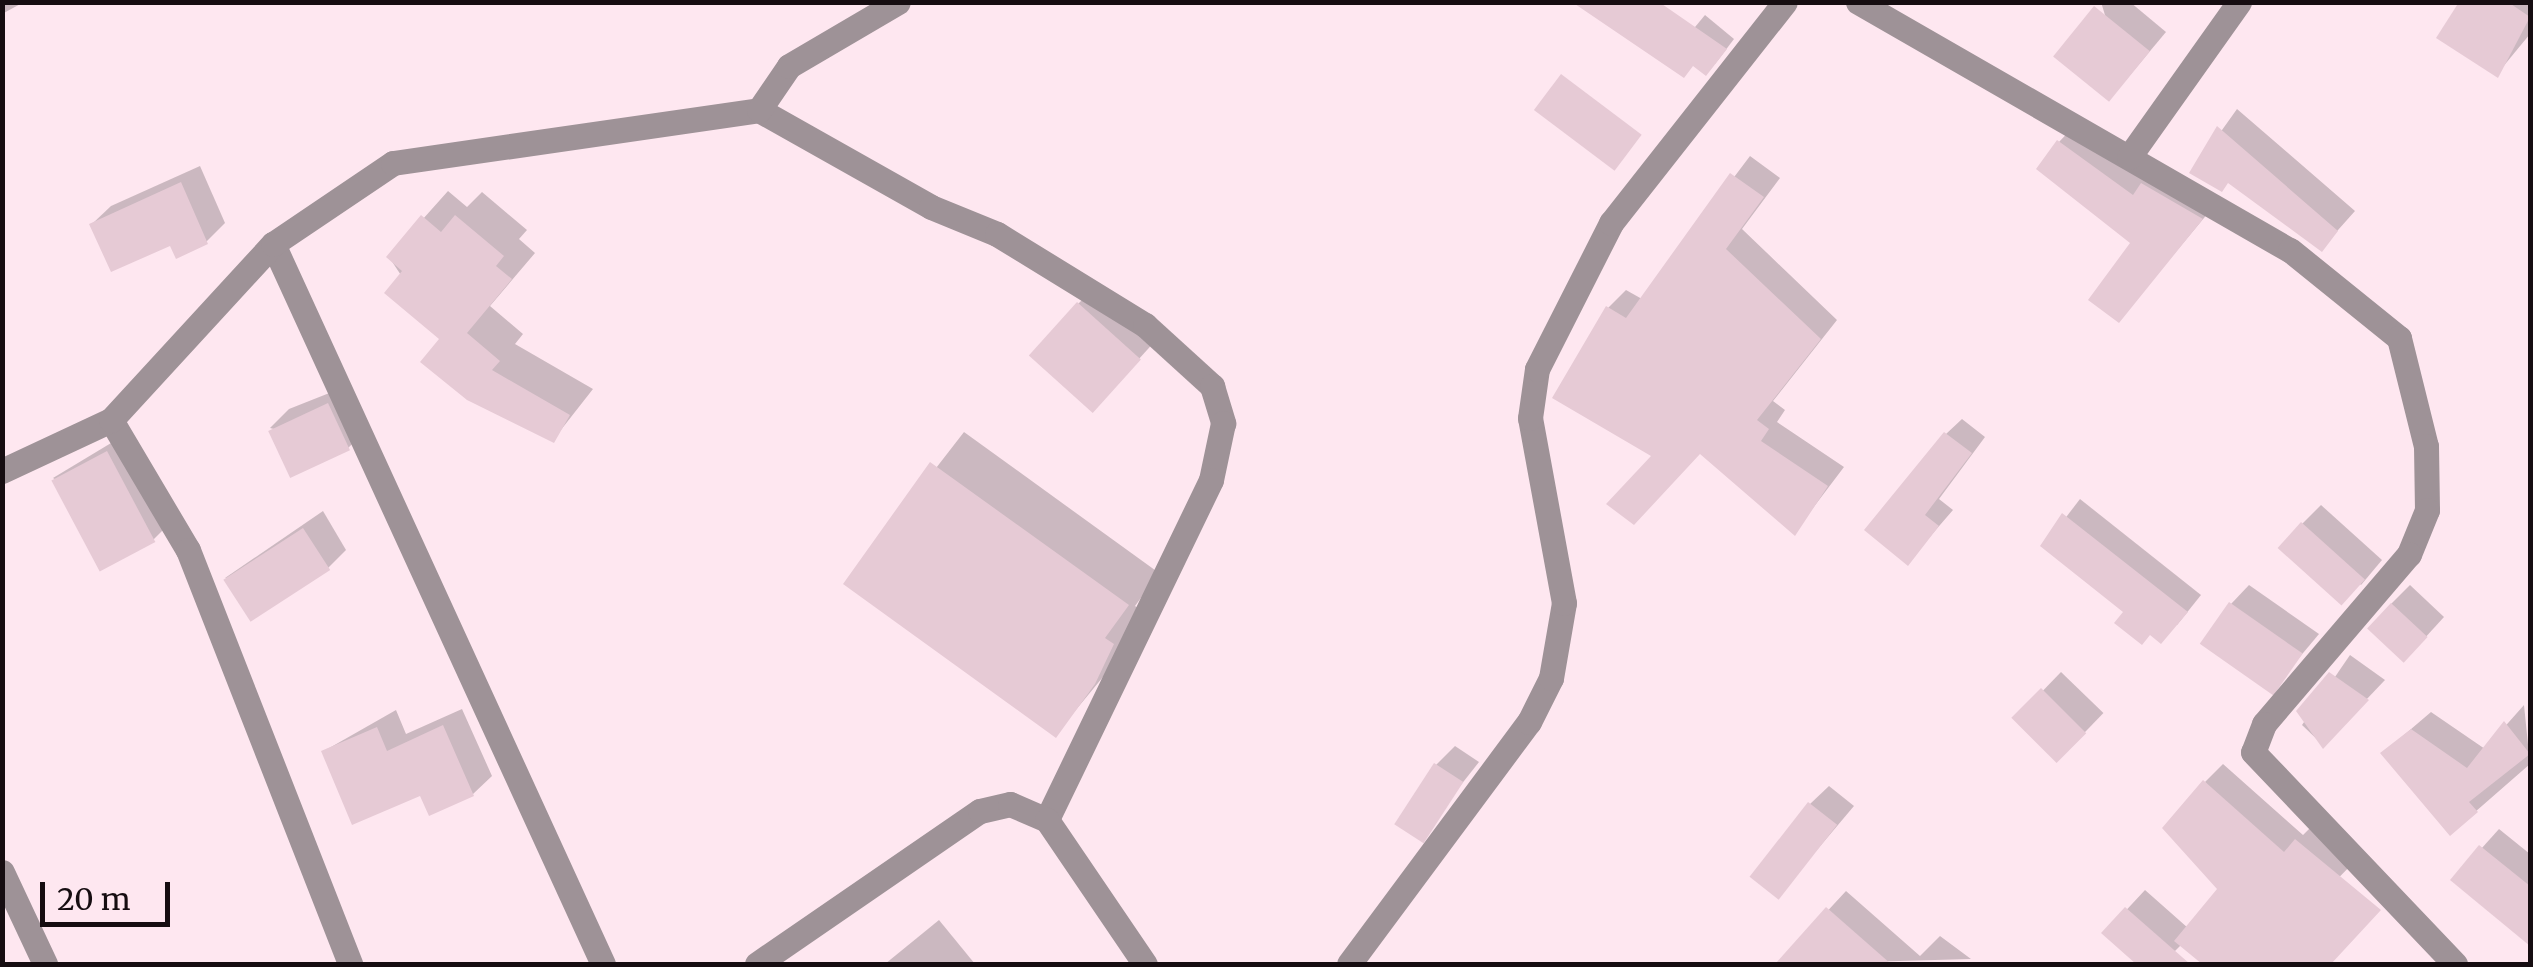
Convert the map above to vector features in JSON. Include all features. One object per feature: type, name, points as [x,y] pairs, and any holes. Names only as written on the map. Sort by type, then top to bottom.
[{"type":"street","points":[[759,110],[789,66],[898,2]]},
{"type":"street","points":[[1350,964],[1529,722],[1551,678],[1564,603],[1530,418],[1537,369],[1611,223],[1785,2]]},
{"type":"street","points":[[1858,2],[2290,250],[2398,338],[2426,446],[2427,510],[2410,554],[2264,724],[2253,752],[2454,964]]},
{"type":"street","points":[[2129,157],[2239,2]]},
{"type":"street","points":[[2,471],[111,420],[273,244],[394,163],[759,110],[931,207],[997,234],[1145,326],[1212,386],[1223,423],[1211,480],[1047,820]]},
{"type":"street","points":[[273,244],[603,964]]},
{"type":"street","points":[[111,420],[188,550],[350,964]]},
{"type":"street","points":[[758,964],[980,810],[1010,804],[1047,820],[1145,964]]},
{"type":"street","points":[[2,872],[46,964]]},
{"type":"building","points":[[1572,2],[1659,2],[1727,49],[1706,76],[1693,66],[1684,78]]},
{"type":"building","points":[[2459,2],[2508,2],[2530,17],[2498,78],[2436,38]]},
{"type":"building","points":[[2094,6],[2150,51],[2109,102],[2053,57]]},
{"type":"building","points":[[1561,74],[1642,135],[1615,171],[1534,110]]},
{"type":"building","points":[[2217,126],[2338,231],[2322,252],[2228,183],[2222,192],[2189,173]]},
{"type":"building","points":[[2057,140],[2133,195],[2141,183],[2203,219],[2119,323],[2088,300],[2130,243],[2036,169]]},
{"type":"building","points":[[1730,173],[1764,197],[1726,249],[1821,339],[1757,420],[1769,429],[1761,441],[1828,486],[1795,536],[1700,454],[1634,525],[1606,504],[1651,456],[1552,398],[1606,306],[1626,318]]},
{"type":"building","points":[[181,182],[208,244],[176,259],[170,246],[111,272],[89,224]]},
{"type":"building","points":[[421,215],[441,232],[455,215],[504,256],[496,266],[512,279],[467,333],[500,361],[492,370],[570,415],[554,443],[467,400],[420,362],[439,339],[384,293],[402,271],[386,257]]},
{"type":"building","points":[[1077,302],[1141,360],[1093,413],[1029,356]]},
{"type":"building","points":[[328,403],[350,450],[290,478],[268,431]]},
{"type":"building","points":[[1944,432],[1972,453],[1925,515],[1939,526],[1908,566],[1864,530]]},
{"type":"building","points":[[107,451],[155,542],[100,572],[51,481]]},
{"type":"building","points":[[930,462],[1129,605],[1105,638],[1114,644],[1095,684],[1056,738],[843,584]]},
{"type":"building","points":[[2062,513],[2188,612],[2161,644],[2150,635],[2142,645],[2114,623],[2123,612],[2040,546]]},
{"type":"building","points":[[2301,522],[2365,580],[2341,606],[2278,548]]},
{"type":"building","points":[[303,528],[330,570],[251,622],[223,580]]},
{"type":"building","points":[[2229,602],[2303,654],[2273,695],[2200,644]]},
{"type":"building","points":[[2391,603],[2428,637],[2404,663],[2367,629]]},
{"type":"building","points":[[2329,672],[2369,700],[2323,749],[2296,711]]},
{"type":"building","points":[[2041,688],[2086,733],[2057,763],[2011,718]]},
{"type":"building","points":[[2504,721],[2530,754],[2469,802],[2478,812],[2450,836],[2380,753],[2411,729],[2467,768]]},
{"type":"building","points":[[443,725],[474,796],[429,816],[420,796],[352,825],[321,751],[377,727],[387,751]]},
{"type":"building","points":[[1434,763],[1463,782],[1424,843],[1394,824]]},
{"type":"building","points":[[2203,780],[2284,852],[2295,839],[2381,910],[2331,964],[2202,964],[2174,941],[2217,889],[2162,828]]},
{"type":"building","points":[[1808,802],[1837,825],[1779,900],[1750,877]]},
{"type":"building","points":[[2479,845],[2530,886],[2530,946],[2450,880]]},
{"type":"building","points":[[1826,907],[1891,964],[1775,964]]},
{"type":"building","points":[[2125,907],[2190,964],[2136,964],[2101,933]]}]
